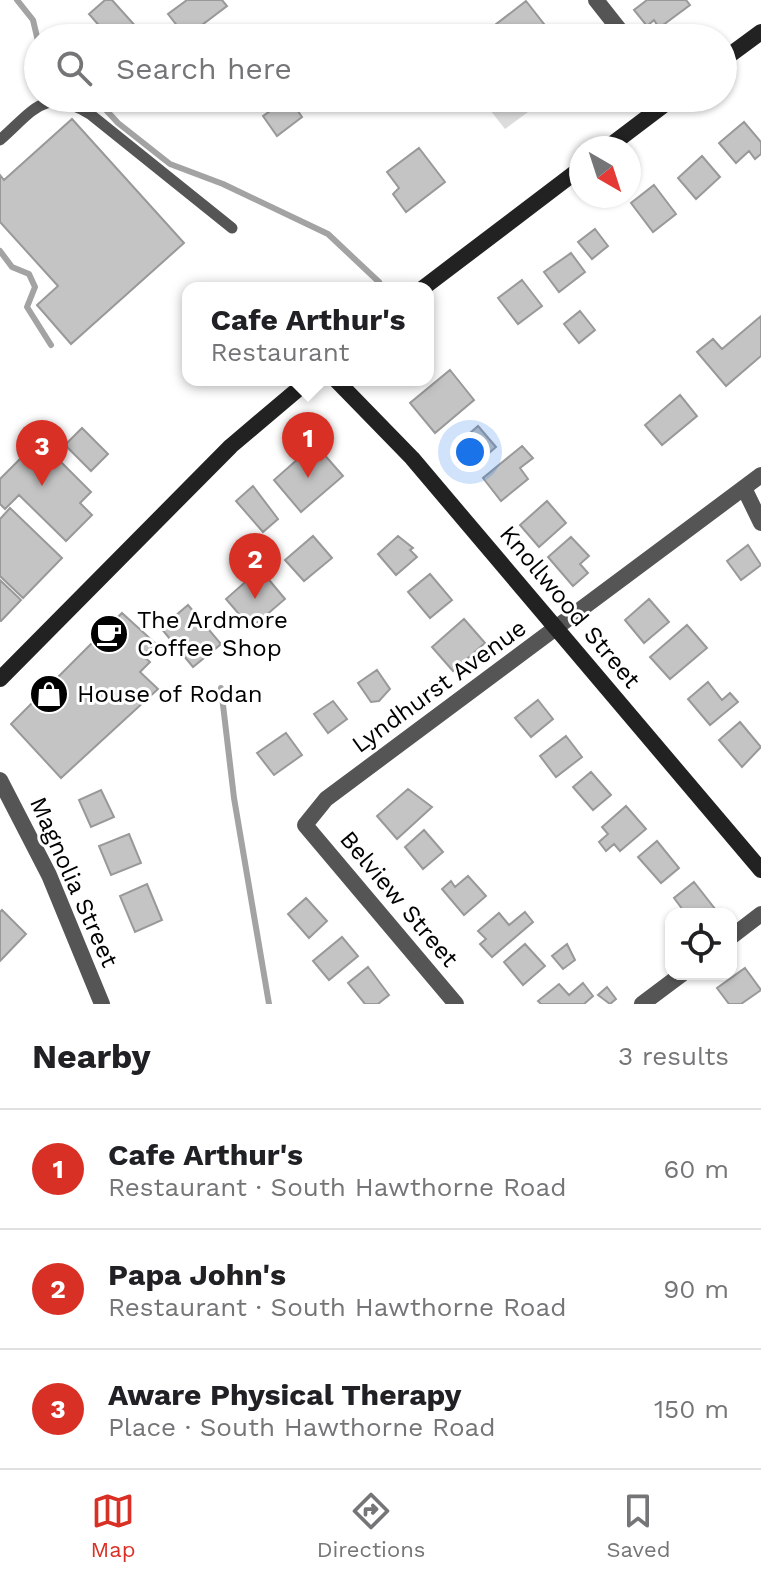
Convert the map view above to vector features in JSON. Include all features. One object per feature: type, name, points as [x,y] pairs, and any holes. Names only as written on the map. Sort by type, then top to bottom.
[{"type":"main road","points":[[737,50],[761,32]]},
{"type":"main road","points":[[623,136],[654,112]]},
{"type":"main road","points":[[431,282],[569,177]]},
{"type":"main road","points":[[0,679],[231,446],[302,386]]},
{"type":"main road","name":"Knollwood Street","points":[[342,386],[412,458],[761,870]]},
{"type":"street","points":[[596,0],[615,24]]},
{"type":"street","name":"Lyndhurst Avenue","points":[[305,825],[326,799],[761,475]]},
{"type":"street","points":[[744,488],[761,523]]},
{"type":"street","name":"Magnolia Street","points":[[0,780],[49,875],[102,1004]]},
{"type":"street","name":"Belview Street","points":[[305,825],[456,1004]]},
{"type":"street","points":[[737,932],[761,914]]},
{"type":"street","points":[[642,1004],[674,980]]},
{"type":"lane","points":[[0,140],[32,112]]},
{"type":"lane","points":[[86,112],[232,228]]},
{"type":"shaded area","points":[[492,112],[528,112],[505,129]]},
{"type":"building","points":[[105,0],[112,0],[134,24],[98,24],[89,14]]},
{"type":"building","points":[[187,0],[222,0],[227,6],[203,24],[176,24],[168,14]]},
{"type":"building","points":[[647,0],[686,0],[690,5],[664,24],[656,24],[654,20],[645,24],[634,10]]},
{"type":"building","points":[[526,1],[544,24],[496,24]]},
{"type":"building","points":[[269,112],[299,112],[302,117],[277,136],[263,116]]},
{"type":"building","points":[[72,119],[184,243],[71,344],[37,305],[58,286],[0,222],[0,175],[4,180]]},
{"type":"building","points":[[744,122],[761,142],[761,154],[755,159],[749,151],[736,163],[719,143]]},
{"type":"building","points":[[419,148],[445,182],[406,212],[393,194],[399,188],[387,172]]},
{"type":"building","points":[[702,156],[720,177],[696,199],[678,178]]},
{"type":"building","points":[[654,185],[676,214],[653,232],[635,208],[641,208],[641,195]]},
{"type":"building","points":[[595,229],[608,246],[592,259],[578,242]]},
{"type":"building","points":[[571,253],[585,272],[559,292],[544,272]]},
{"type":"building","points":[[522,280],[542,306],[518,324],[498,298]]},
{"type":"building","points":[[580,311],[595,330],[579,343],[564,324]]},
{"type":"building","points":[[761,316],[761,356],[726,386],[697,352],[713,339],[722,349]]},
{"type":"building","points":[[450,370],[474,400],[435,433],[410,403]]},
{"type":"building","points":[[680,395],[697,416],[662,445],[645,425]]},
{"type":"building","points":[[478,426],[496,447],[472,468],[454,447]]},
{"type":"building","points":[[82,428],[108,454],[91,471],[65,445]]},
{"type":"building","points":[[39,440],[91,492],[80,503],[92,515],[66,541],[19,495],[5,509],[0,504],[0,479]]},
{"type":"building","points":[[315,444],[343,476],[301,512],[274,480]]},
{"type":"building","points":[[522,446],[533,458],[520,468],[528,479],[501,501],[483,478]]},
{"type":"building","points":[[253,486],[278,519],[263,532],[236,501]]},
{"type":"building","points":[[547,501],[566,523],[539,547],[520,525]]},
{"type":"building","points":[[10,508],[62,558],[23,598],[0,576],[0,519]]},
{"type":"building","points":[[313,536],[332,558],[304,581],[285,560]]},
{"type":"building","points":[[398,536],[413,548],[410,550],[417,557],[396,575],[378,554]]},
{"type":"building","points":[[571,537],[589,556],[580,564],[588,573],[573,586],[548,557]]},
{"type":"building","points":[[748,545],[761,565],[741,580],[727,561]]},
{"type":"building","points":[[260,569],[285,599],[251,628],[226,599]]},
{"type":"building","points":[[430,574],[452,600],[430,618],[408,592]]},
{"type":"building","points":[[0,580],[21,600],[1,621],[0,621]]},
{"type":"building","points":[[649,599],[669,622],[644,643],[625,620]]},
{"type":"building","points":[[188,605],[221,644],[193,667],[161,628]]},
{"type":"building","points":[[122,613],[155,643],[143,656],[150,662],[140,672],[158,689],[61,778],[11,724]]},
{"type":"building","points":[[464,619],[485,643],[453,671],[432,647]]},
{"type":"building","points":[[687,625],[707,648],[670,679],[650,657]]},
{"type":"building","points":[[377,670],[390,689],[379,701],[371,702],[358,683]]},
{"type":"building","points":[[708,682],[722,700],[730,693],[738,702],[710,725],[688,699]]},
{"type":"building","points":[[538,700],[553,719],[531,737],[515,718]]},
{"type":"building","points":[[333,701],[347,719],[328,733],[314,714]]},
{"type":"building","points":[[740,722],[761,747],[742,767],[719,740]]},
{"type":"building","points":[[286,733],[302,755],[274,775],[257,753]]},
{"type":"building","points":[[566,736],[582,757],[556,777],[540,756]]},
{"type":"building","points":[[591,772],[611,795],[593,810],[573,787]]},
{"type":"building","points":[[408,789],[432,807],[397,839],[377,816]]},
{"type":"building","points":[[101,790],[114,817],[91,827],[79,800]]},
{"type":"building","points":[[626,806],[646,829],[620,851],[614,844],[606,851],[599,842],[608,834],[602,827]]},
{"type":"building","points":[[424,830],[443,852],[423,869],[405,847]]},
{"type":"building","points":[[129,834],[141,863],[111,875],[99,846]]},
{"type":"building","points":[[657,841],[679,868],[661,883],[638,857]]},
{"type":"building","points":[[468,876],[486,896],[464,915],[442,889],[451,881],[455,887]]},
{"type":"building","points":[[694,882],[714,908],[682,908],[674,898]]},
{"type":"building","points":[[147,884],[162,920],[135,932],[120,896]]},
{"type":"building","points":[[306,898],[327,921],[309,938],[288,914]]},
{"type":"building","points":[[2,910],[26,934],[0,961],[0,912]]},
{"type":"building","points":[[525,912],[533,922],[492,957],[480,944],[486,939],[478,931],[499,913],[509,925]]},
{"type":"building","points":[[342,937],[358,956],[329,980],[313,961]]},
{"type":"building","points":[[525,944],[545,966],[523,985],[504,962]]},
{"type":"building","points":[[567,944],[575,960],[563,969],[552,956]]},
{"type":"building","points":[[368,967],[389,995],[378,1004],[365,1004],[348,983]]},
{"type":"building","points":[[745,968],[761,990],[741,1004],[729,1004],[717,988],[728,980],[737,980],[737,974]]},
{"type":"building","points":[[583,983],[593,996],[584,1004],[541,1004],[538,1001],[559,984],[569,995]]},
{"type":"building","points":[[607,987],[616,999],[610,1004],[598,995]]},
{"type":"waterway","points":[[17,0],[34,24]]},
{"type":"waterway","points":[[108,112],[170,164],[223,184],[328,234],[379,282]]},
{"type":"waterway","points":[[0,251],[12,267],[29,274],[35,287],[27,307],[51,345]]},
{"type":"waterway","points":[[221,688],[234,798],[269,1004]]},
{"type":"place","name":"Cafe Arthur's","points":[[308,478]]},
{"type":"place","name":"Aware Physical Therapy","points":[[42,486]]},
{"type":"place","name":"Papa John's","points":[[255,599]]},
{"type":"place","name":"The Ardmore Coffee Shop","points":[[109,634]]},
{"type":"place","name":"House of Rodan","points":[[49,694]]}]
